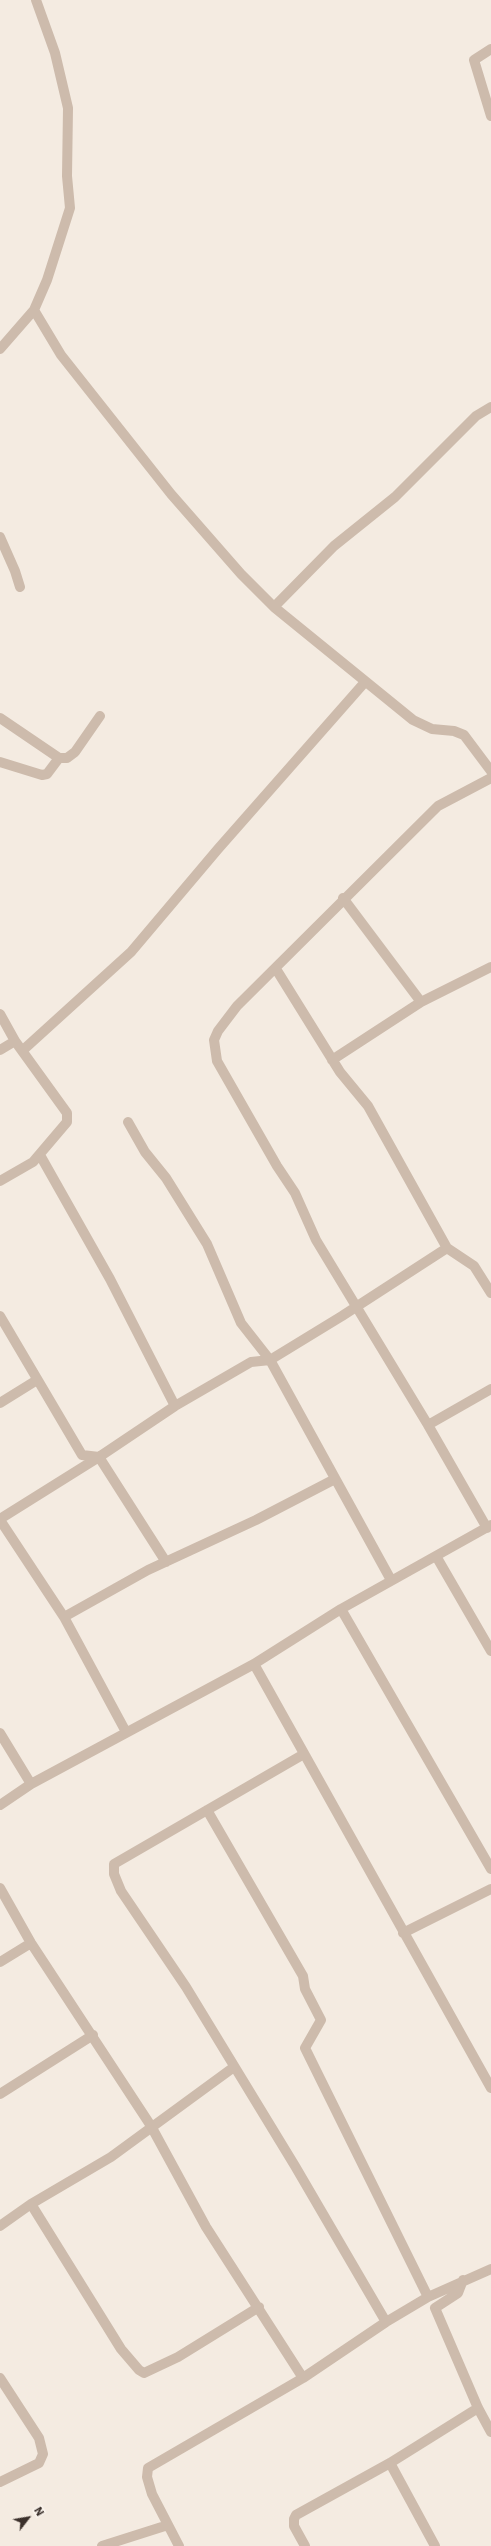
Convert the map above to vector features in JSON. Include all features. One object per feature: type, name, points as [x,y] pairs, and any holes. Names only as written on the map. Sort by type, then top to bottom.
[{"type":"street","points":[[0,350],[34,310],[47,280],[70,208],[67,176],[68,108],[55,53],[36,0]]},
{"type":"street","points":[[491,49],[474,60],[491,116]]},
{"type":"street","points":[[34,310],[61,355],[171,494],[241,574],[274,607],[332,652],[365,682],[413,720],[432,729],[454,731],[464,735],[491,771]]},
{"type":"street","points":[[274,607],[334,546],[395,497],[476,416],[491,407]]},
{"type":"street","points":[[0,537],[15,571],[20,587]]},
{"type":"street","points":[[22,1051],[131,952],[218,849],[365,682]]},
{"type":"street","points":[[0,718],[58,758],[67,758],[75,752],[100,716]]},
{"type":"street","points":[[0,762],[42,775],[47,774],[58,758]]},
{"type":"street","points":[[0,1805],[31,1784],[254,1664],[341,1609],[489,1527],[316,1240],[295,1193],[277,1166],[217,1061],[214,1040],[218,1031],[237,1006],[276,969],[342,898],[438,806],[491,778]]},
{"type":"street","points":[[342,898],[421,1002]]},
{"type":"street","points":[[332,1060],[421,1002],[491,967]]},
{"type":"street","points":[[276,969],[332,1060],[368,1106],[447,1248],[474,1266],[491,1293]]},
{"type":"street","points":[[0,1014],[15,1041],[67,1113],[67,1122],[40,1155],[33,1162],[0,1181]]},
{"type":"street","points":[[0,1050],[15,1041]]},
{"type":"street","points":[[128,1122],[145,1152],[166,1178],[206,1244],[241,1323],[270,1360],[392,1580]]},
{"type":"street","points":[[40,1155],[110,1279],[175,1406]]},
{"type":"street","points":[[126,1732],[64,1617],[0,1519],[99,1458],[175,1406],[251,1362],[270,1360],[447,1248]]},
{"type":"street","points":[[0,1316],[82,1455],[99,1458],[166,1562]]},
{"type":"street","points":[[0,1403],[37,1380]]},
{"type":"street","points":[[428,1425],[491,1389]]},
{"type":"street","points":[[64,1617],[148,1570],[256,1520],[335,1479]]},
{"type":"street","points":[[436,1556],[491,1651]]},
{"type":"street","points":[[341,1609],[491,1869]]},
{"type":"street","points":[[254,1664],[491,2088]]},
{"type":"street","points":[[0,1733],[31,1784]]},
{"type":"street","points":[[304,1754],[114,1864],[114,1874],[121,1891],[151,1933],[234,2067],[386,2322]]},
{"type":"street","points":[[207,1810],[303,1976],[305,1989],[321,2020],[305,2048],[428,2297]]},
{"type":"street","points":[[0,1888],[32,1943],[151,2126],[206,2227],[259,2307],[303,2378]]},
{"type":"street","points":[[403,1933],[491,1889]]},
{"type":"street","points":[[0,1962],[32,1943]]},
{"type":"street","points":[[0,2094],[93,2035]]},
{"type":"street","points":[[0,2226],[31,2204],[111,2157],[151,2126],[234,2067]]},
{"type":"street","points":[[31,2204],[121,2349],[139,2370],[144,2373],[178,2357],[259,2307]]},
{"type":"street","points":[[179,2546],[152,2494],[147,2477],[148,2468],[303,2378],[386,2322],[428,2297],[463,2280],[491,2269]]},
{"type":"street","points":[[463,2280],[458,2293],[435,2308],[478,2408],[491,2432]]},
{"type":"street","points":[[0,2378],[39,2438],[43,2454],[39,2463],[0,2482]]},
{"type":"street","points":[[305,2546],[294,2526],[294,2519],[296,2515],[390,2463],[478,2408]]},
{"type":"street","points":[[390,2463],[435,2546]]},
{"type":"street","points":[[102,2546],[168,2525]]}]
